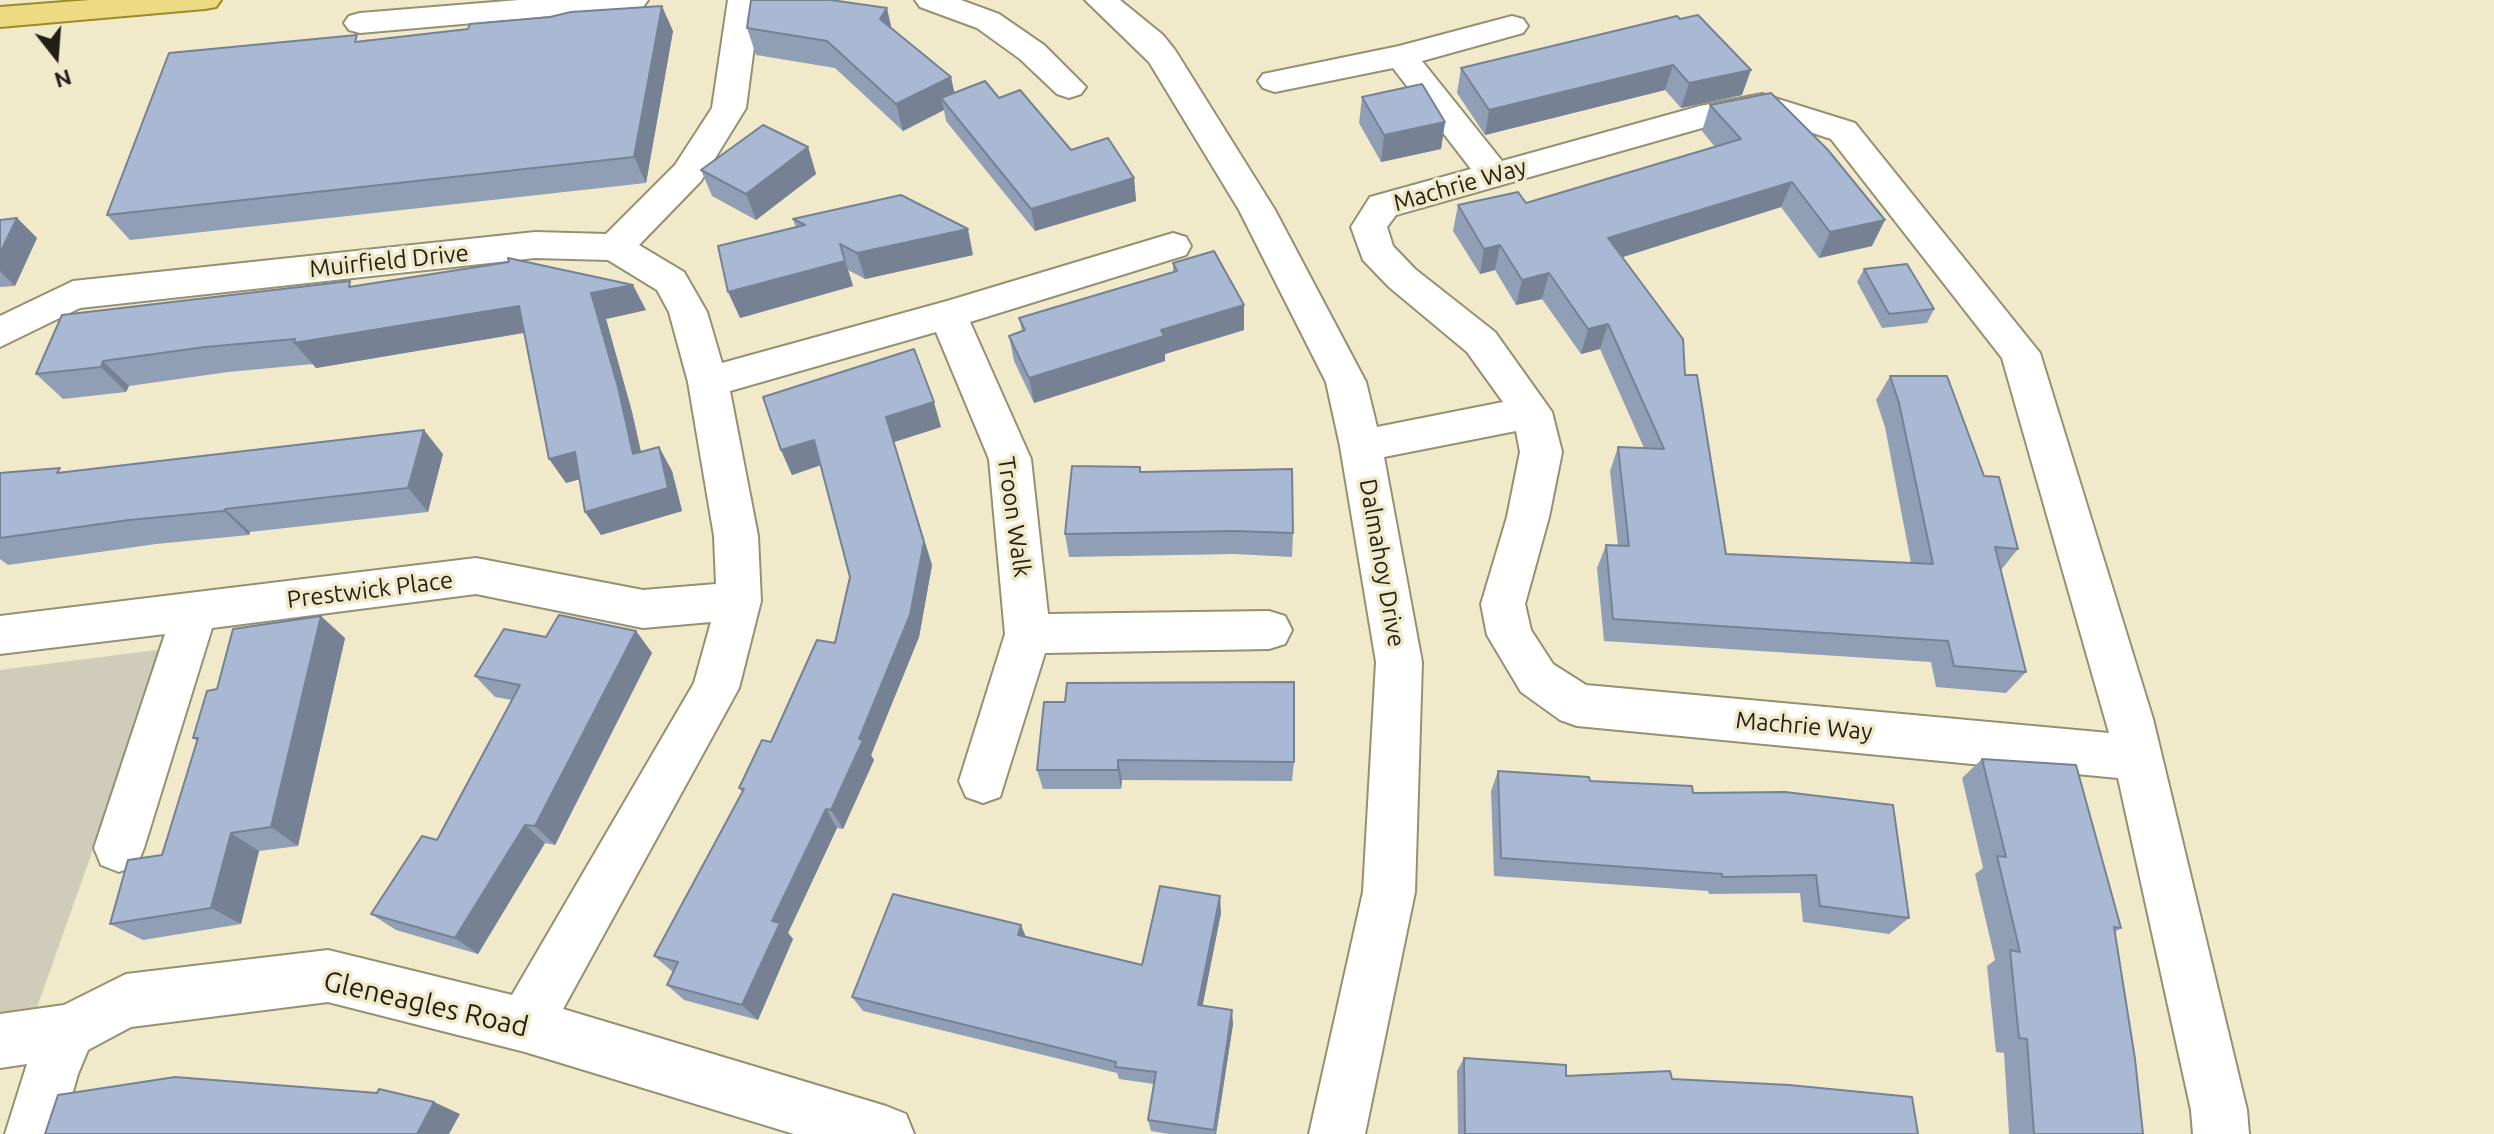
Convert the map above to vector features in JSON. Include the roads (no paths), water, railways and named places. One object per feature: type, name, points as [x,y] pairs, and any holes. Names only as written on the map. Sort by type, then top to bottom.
[{"type":"main road","points":[[0,17],[205,0]]},
{"type":"street","points":[[360,23],[632,0]]},
{"type":"street","points":[[615,247],[688,173],[729,108],[744,0]]},
{"type":"street","points":[[931,0],[988,21],[1032,52],[1069,87]]},
{"type":"street","name":"Dalmahoy Drive","points":[[1101,0],[1146,21],[1257,210],[1346,382],[1361,446],[1399,662],[1389,892],[1337,1134]]},
{"type":"street","points":[[1275,81],[1401,56],[1512,26]]},
{"type":"street","points":[[1401,56],[1494,175]]},
{"type":"street","name":"Machrie Way","points":[[2138,758],[1577,705],[1537,678],[1510,635],[1503,604],[1528,517],[1541,452],[1532,412],[1481,342],[1402,278],[1376,251],[1369,227],[1383,206],[1700,117],[1762,105],[1843,131],[2020,353],[2138,758],[2219,1110],[2221,1134]]},
{"type":"street","name":"Muirfield Drive","points":[[0,333],[73,295],[535,245],[615,247],[671,281],[688,312],[708,382],[736,536],[739,601],[716,688],[525,1025]]},
{"type":"street","points":[[708,382],[948,315],[1173,246]]},
{"type":"street","name":"Troon Walk","points":[[948,315],[1010,459],[1028,634],[983,781]]},
{"type":"street","points":[[1361,446],[1532,412]]},
{"type":"street","name":"Prestwick Place","points":[[0,635],[476,576],[643,609],[739,601]]},
{"type":"street","points":[[119,848],[194,613]]},
{"type":"street","points":[[1028,634],[1269,630]]},
{"type":"street","name":"Gleneagles Road","points":[[0,1041],[69,1031],[126,1001],[328,976],[525,1025],[886,1134]]},
{"type":"street","points":[[33,1134],[51,1072],[69,1031]]}]
